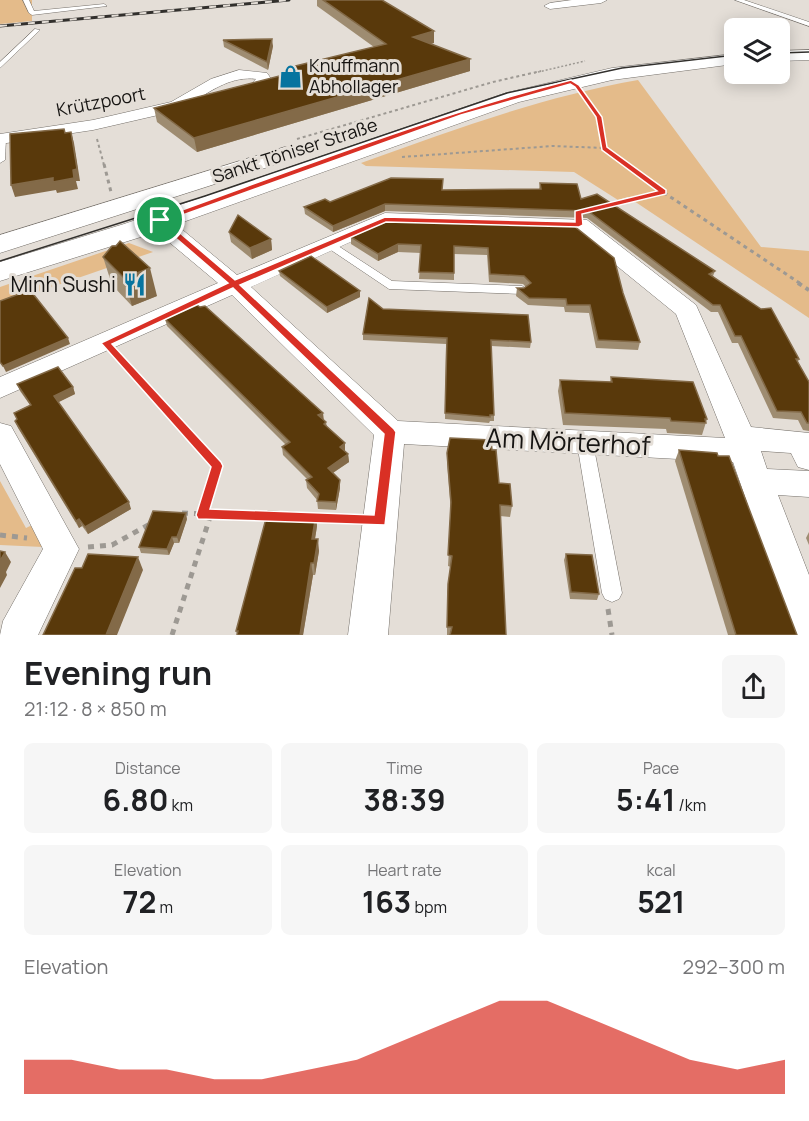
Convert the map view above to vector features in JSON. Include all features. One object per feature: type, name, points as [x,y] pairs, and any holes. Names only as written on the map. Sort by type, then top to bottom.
[{"type":"main road","points":[[790,48],[809,47]]},
{"type":"main road","name":"Sankt Töniser Straße","points":[[0,244],[449,102],[531,79],[618,62],[724,51]]},
{"type":"main road","points":[[790,56],[809,55]]},
{"type":"main road","name":"Sankt Töniser Straße","points":[[0,272],[160,220],[470,111],[571,82],[646,68],[724,60]]},
{"type":"street","points":[[550,6],[601,0]]},
{"type":"street","name":"Krützpoort","points":[[1,139],[93,126],[256,87],[265,80],[262,76],[251,73],[230,75],[174,106]]},
{"type":"street","points":[[127,204],[160,220],[234,284],[390,432],[368,635]]},
{"type":"street","points":[[0,388],[385,219],[570,221],[687,310],[747,457],[809,626]]},
{"type":"street","name":"Am Mörterhof","points":[[390,432],[585,443],[747,457],[809,484]]},
{"type":"street","points":[[0,434],[61,549],[17,635]]},
{"type":"street","name":"Am Mörterhof","points":[[747,457],[802,442],[809,458]]},
{"type":"lane","points":[[27,0],[32,13],[104,6]]},
{"type":"lane","points":[[39,0],[43,8]]},
{"type":"lane","points":[[738,0],[809,24]]},
{"type":"lane","points":[[0,66],[37,30]]},
{"type":"lane","points":[[0,160],[1,139]]},
{"type":"lane","points":[[329,244],[389,285],[522,290]]},
{"type":"lane","points":[[585,443],[612,593]]},
{"type":"path","points":[[290,141],[493,82],[590,61]]},
{"type":"path","points":[[571,82],[577,86],[599,117],[604,148]]},
{"type":"path","points":[[93,126],[127,204]]},
{"type":"path","points":[[357,152],[370,156],[429,157],[553,146],[604,148],[663,192],[809,290]]},
{"type":"path","points":[[570,221],[663,192]]},
{"type":"path","points":[[106,343],[217,466],[202,515]]},
{"type":"path","points":[[171,513],[278,517]]},
{"type":"path","points":[[172,635],[211,514]]},
{"type":"path","points":[[61,549],[112,545],[161,518]]},
{"type":"path","points":[[312,518],[380,521]]},
{"type":"shaded area","points":[[0,0],[32,0],[32,21],[0,24]]},
{"type":"shaded area","points":[[638,80],[761,247],[809,251],[809,318],[628,197],[618,200],[574,172],[366,166],[361,163],[532,105]]},
{"type":"shaded area","points":[[129,243],[153,252],[0,305],[0,287]]},
{"type":"shaded area","points":[[0,481],[26,528],[36,523],[43,547],[0,545]]},
{"type":"building","points":[[323,0],[382,0],[434,31],[413,37],[470,59],[194,138],[154,108],[295,72],[287,68],[386,44]]},
{"type":"building","points":[[272,39],[267,62],[223,40]]},
{"type":"building","points":[[64,129],[65,133],[71,132],[77,169],[73,170],[74,178],[53,182],[53,178],[11,185],[10,134]]},
{"type":"building","points":[[391,178],[443,179],[442,190],[541,189],[540,183],[577,184],[581,199],[597,194],[715,271],[709,274],[761,309],[771,308],[809,382],[809,423],[801,412],[777,411],[741,336],[735,336],[720,305],[713,305],[588,211],[385,204],[333,226],[304,207],[325,199],[330,202]]},
{"type":"building","points":[[238,215],[271,239],[250,248],[229,232]]},
{"type":"building","points":[[388,220],[574,226],[614,258],[640,342],[598,340],[590,305],[567,305],[566,299],[529,298],[517,288],[524,288],[531,283],[524,276],[490,274],[488,248],[454,246],[454,273],[419,272],[421,245],[398,244],[378,254],[351,237]]},
{"type":"building","points":[[120,241],[150,268],[124,278],[103,257],[112,246],[116,246]]},
{"type":"building","points":[[311,256],[360,291],[327,307],[279,271]]},
{"type":"building","points":[[30,290],[68,338],[3,366],[0,362],[0,301]]},
{"type":"building","points":[[369,298],[383,309],[528,315],[531,342],[491,340],[494,415],[490,417],[445,413],[447,338],[363,334]]},
{"type":"building","points":[[197,305],[205,306],[323,413],[318,415],[326,422],[324,424],[345,443],[340,447],[348,454],[328,468],[340,480],[336,502],[317,501],[319,494],[306,480],[312,477],[282,447],[290,442],[165,319]]},
{"type":"building","points":[[58,367],[73,387],[54,396],[129,502],[85,527],[79,519],[76,521],[15,421],[17,419],[14,413],[31,405],[17,384]]},
{"type":"building","points":[[611,377],[693,382],[707,419],[705,419],[706,423],[671,421],[670,418],[565,413],[560,380],[612,382]]},
{"type":"building","points":[[450,438],[491,440],[492,450],[496,450],[499,483],[510,484],[512,506],[500,505],[506,635],[450,635],[452,627],[447,627],[448,584],[452,556],[448,555],[451,502],[447,453]]},
{"type":"building","points":[[679,450],[729,456],[797,635],[736,635]]},
{"type":"building","points":[[153,511],[186,513],[177,537],[172,537],[167,549],[139,547]]},
{"type":"building","points":[[268,511],[316,514],[312,539],[318,539],[314,563],[311,563],[300,635],[237,635],[238,631],[236,631]]},
{"type":"building","points":[[0,551],[5,552],[0,561]]},
{"type":"building","points":[[88,554],[138,557],[106,635],[43,635],[75,568],[82,568]]},
{"type":"building","points":[[566,554],[592,555],[599,594],[571,592]]},
{"type":"tram line","points":[[790,53],[809,52]]},
{"type":"tram line","points":[[0,261],[205,196],[507,93],[622,68],[724,56]]},
{"type":"railway","points":[[0,26],[289,0]]},
{"type":"place","name":"Knuffmann Abhollager","points":[[291,76]]},
{"type":"place","name":"Minh Sushi","points":[[134,285]]},
{"type":"route","points":[[160,220],[165,227],[234,284],[106,343],[217,466],[202,515],[380,521],[390,432],[234,284],[385,219],[579,225],[578,213],[663,192],[604,148],[599,117],[577,86],[571,82],[459,114],[160,220]]}]
